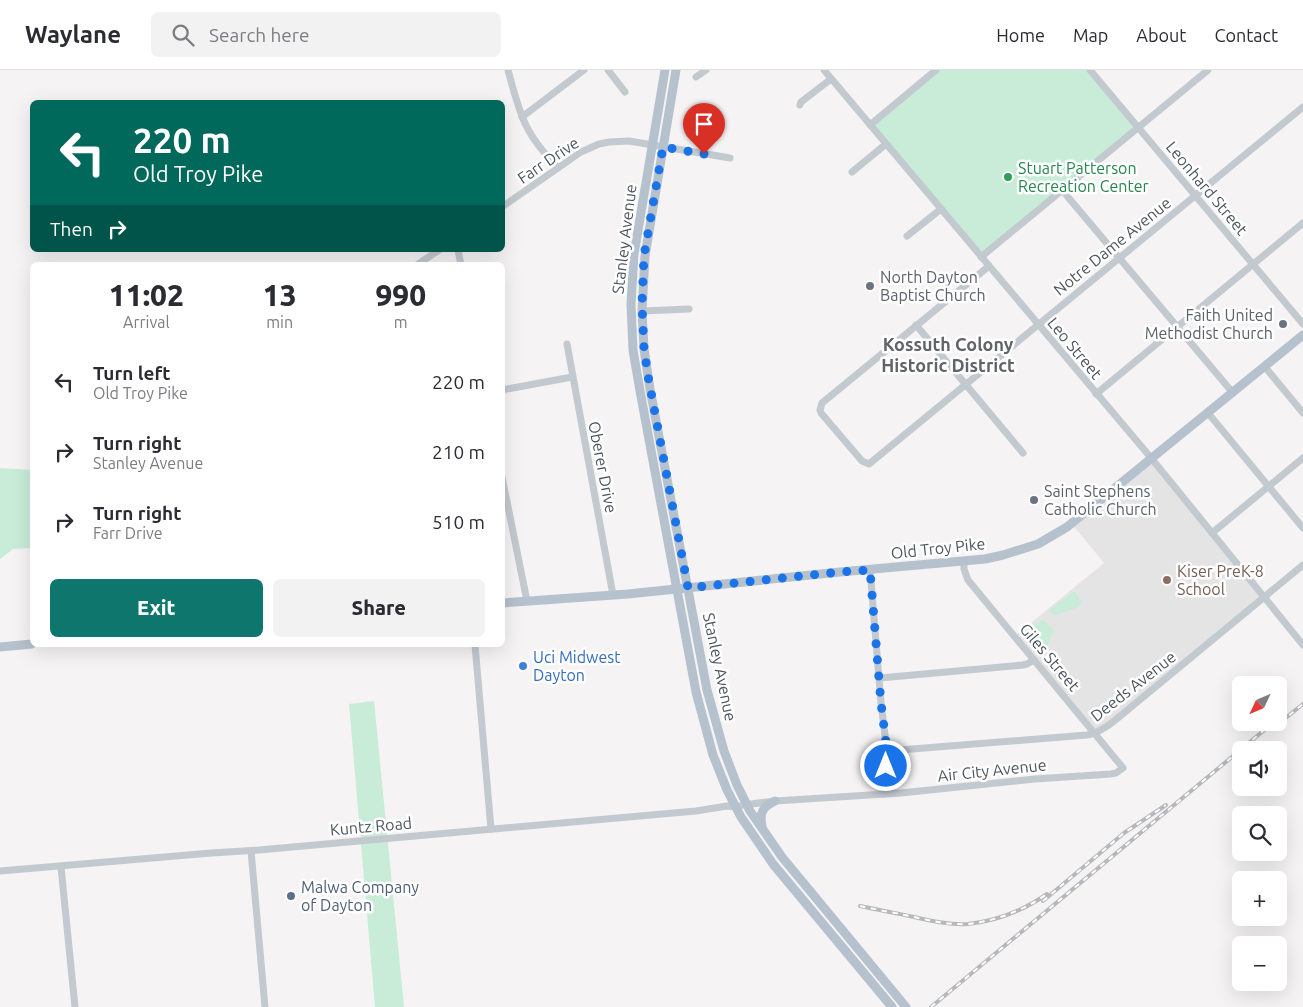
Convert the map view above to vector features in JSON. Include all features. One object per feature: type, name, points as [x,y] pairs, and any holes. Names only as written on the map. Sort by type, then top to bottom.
[{"type":"main road","name":"Stanley Avenue","points":[[665,70],[634,254],[630,304],[632,341],[640,391],[696,692],[713,755],[727,790],[906,1007]]},
{"type":"main road","name":"Stanley Avenue","points":[[676,70],[644,256],[642,311],[644,348],[649,381],[707,690],[724,751],[737,786],[742,806],[741,817],[773,864],[892,1007]]},
{"type":"main road","name":"Old Troy Pike","points":[[505,603],[613,595],[964,561],[1004,555],[1021,550],[1053,536],[1067,527],[1303,335]]},
{"type":"main road","points":[[0,647],[30,644]]},
{"type":"main road","points":[[764,833],[760,818],[762,812],[775,801]]},
{"type":"street","points":[[508,70],[522,117],[528,130],[558,168]]},
{"type":"street","points":[[522,117],[584,70]]},
{"type":"street","points":[[608,70],[624,92]]},
{"type":"street","points":[[696,77],[706,70]]},
{"type":"street","name":"Leo Street","points":[[824,70],[1152,459],[1303,645]]},
{"type":"street","points":[[870,125],[936,70]]},
{"type":"street","name":"Leonhard Street","points":[[1090,70],[1303,324]]},
{"type":"street","points":[[981,257],[1208,70]]},
{"type":"street","points":[[800,105],[801,102],[831,79]]},
{"type":"street","name":"Notre Dame Avenue","points":[[916,326],[820,406],[821,413],[862,462],[869,464],[1303,107]]},
{"type":"street","name":"Farr Drive","points":[[505,205],[581,152],[599,144],[629,141],[730,158]]},
{"type":"street","points":[[852,172],[886,144]]},
{"type":"street","points":[[1062,190],[1233,393]]},
{"type":"street","points":[[907,236],[941,209]]},
{"type":"street","points":[[1096,394],[1303,223]]},
{"type":"street","points":[[421,262],[436,252]]},
{"type":"street","points":[[989,266],[916,326],[1023,453]]},
{"type":"street","points":[[642,311],[689,309]]},
{"type":"street","name":"Oberer Drive","points":[[567,344],[613,595]]},
{"type":"street","points":[[1265,366],[1303,413]]},
{"type":"street","points":[[505,389],[572,377]]},
{"type":"street","points":[[1208,413],[1303,528]]},
{"type":"street","points":[[1212,533],[1303,458]]},
{"type":"street","points":[[505,492],[527,601]]},
{"type":"street","name":"Giles Street","points":[[964,561],[964,569],[968,580],[1123,768]]},
{"type":"street","name":"Deeds Avenue","points":[[887,751],[1087,735],[1103,730],[1303,565]]},
{"type":"street","points":[[870,570],[887,751],[884,794]]},
{"type":"street","points":[[475,647],[491,829]]},
{"type":"street","points":[[880,678],[1023,665],[1034,660]]},
{"type":"street","name":"Air City Avenue","points":[[742,806],[775,801],[884,794],[1035,779],[1111,774],[1123,768]]},
{"type":"street","name":"Kuntz Road","points":[[0,871],[251,851],[742,806]]},
{"type":"street","points":[[251,851],[265,1007]]},
{"type":"street","points":[[61,867],[75,1007]]},
{"type":"shaded area","name":"Kiser PreK-8 School","points":[[1152,459],[1264,597],[1095,733],[1015,636],[1104,563],[1072,524]]},
{"type":"green space","points":[[936,70],[1090,70],[1138,127],[981,257],[870,125]]},
{"type":"green space","points":[[0,468],[30,470],[30,548],[13,549],[0,559]]},
{"type":"green space","points":[[1074,591],[1082,603],[1072,610],[1054,616],[1050,610]]},
{"type":"green space","points":[[1043,619],[1054,630],[1045,650],[1039,654],[1022,635]]},
{"type":"green space","points":[[374,701],[404,1007],[375,1007],[349,704]]},
{"type":"railway","points":[[1288,716],[1303,704]]},
{"type":"railway","points":[[931,1007],[1263,731]]},
{"type":"railway","points":[[1043,901],[1124,833],[1166,805]]},
{"type":"railway","points":[[860,906],[941,922],[968,924],[1009,914],[1047,894]]},
{"type":"place","name":"Stuart Patterson Recreation Center","points":[[1008,177]]},
{"type":"place","name":"North Dayton Baptist Church","points":[[870,286]]},
{"type":"place","name":"Faith United Methodist Church","points":[[1283,324]]},
{"type":"place","name":"Saint Stephens Catholic Church","points":[[1034,500]]},
{"type":"place","name":"Kiser PreK-8 School","points":[[1167,580]]},
{"type":"place","name":"Uci Midwest Dayton","points":[[523,666]]},
{"type":"place","name":"Malwa Company of Dayton","points":[[291,896]]},
{"type":"district","name":"Kossuth Colony Historic District","points":[[948,355]]},
{"type":"route","points":[[704,154],[663,147],[644,256],[642,304],[644,348],[650,389],[688,588],[870,570],[887,751],[886,766]]}]
